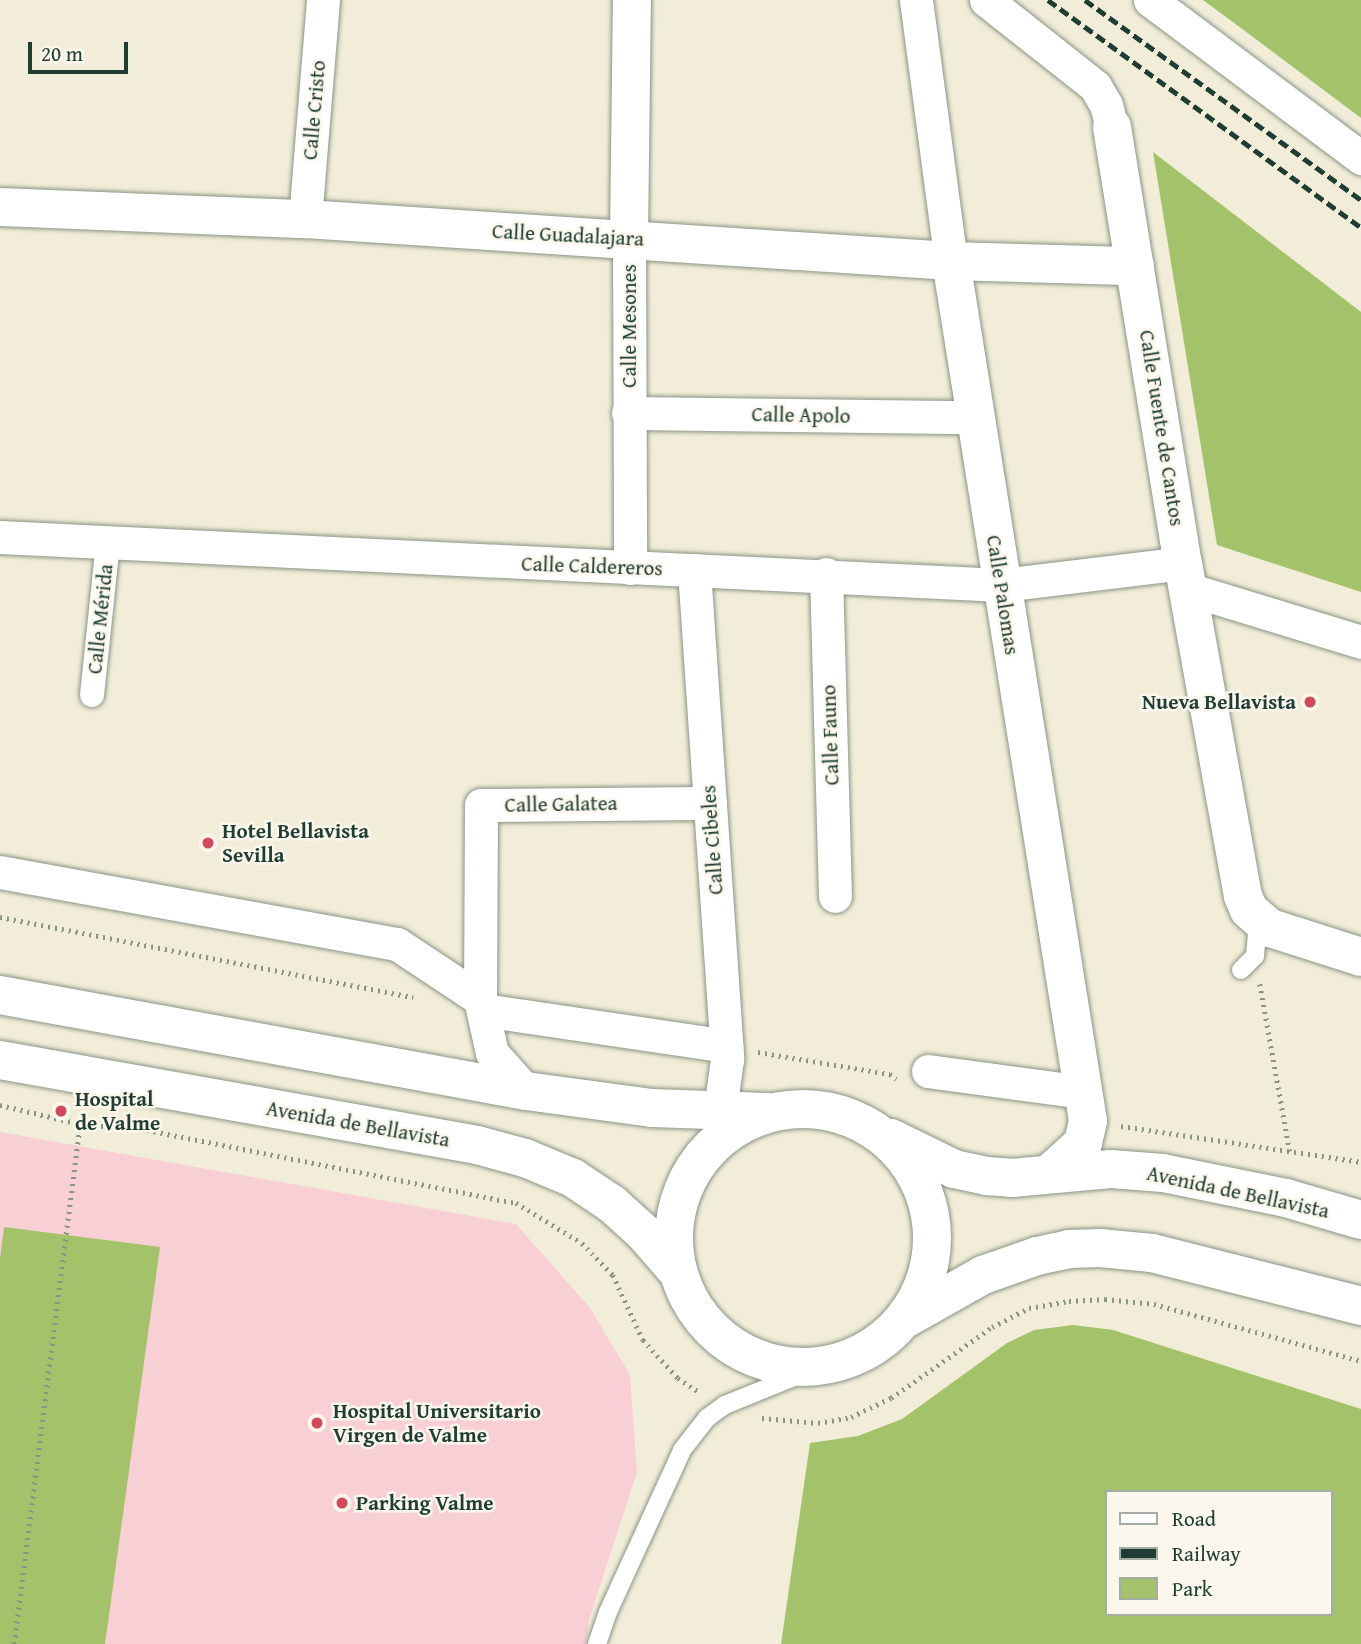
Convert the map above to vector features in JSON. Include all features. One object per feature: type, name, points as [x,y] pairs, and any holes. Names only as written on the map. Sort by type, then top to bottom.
[{"type":"main road","name":"Calle Mesones","points":[[629,238],[632,0]]},
{"type":"main road","name":"Calle Fuente de Cantos","points":[[1112,127],[1186,576],[1243,895],[1256,938]]},
{"type":"main road","name":"Calle Guadalajara","points":[[0,207],[305,219],[951,261],[1135,266]]},
{"type":"main road","name":"Calle Palomas","points":[[951,261],[1085,1106]]},
{"type":"main road","points":[[1256,938],[1270,928],[1361,957]]},
{"type":"main road","points":[[0,995],[526,1091],[652,1108],[773,1112]]},
{"type":"main road","name":"Avenida de Bellavista","points":[[0,1060],[477,1146],[525,1158],[573,1178],[612,1204],[644,1233],[677,1271]]},
{"type":"main road","points":[[1049,1174],[1083,1143],[1085,1106]]},
{"type":"main road","name":"Avenida de Bellavista","points":[[773,1112],[813,1108],[848,1116],[954,1169],[999,1177],[1111,1169],[1163,1173],[1286,1198],[1361,1220]]},
{"type":"main road","points":[[773,1112],[743,1123],[715,1143],[694,1168],[681,1197],[674,1230],[677,1271],[687,1296],[710,1329],[741,1352],[780,1366],[816,1368],[855,1357],[885,1339],[905,1319],[923,1288],[932,1256],[931,1216],[921,1184],[903,1156],[873,1129]]},
{"type":"main road","points":[[1286,1198],[1361,1203]]},
{"type":"main road","points":[[905,1319],[983,1275],[1037,1255],[1069,1249],[1100,1248],[1152,1253],[1361,1306]]},
{"type":"street","name":"Calle Cristo","points":[[305,219],[323,0]]},
{"type":"street","name":"Calle Palomas","points":[[916,0],[951,261]]},
{"type":"street","points":[[986,0],[1095,86],[1106,105],[1112,127]]},
{"type":"street","points":[[1150,0],[1361,158]]},
{"type":"street","name":"Calle Mesones","points":[[629,238],[630,568]]},
{"type":"street","name":"Calle Apolo","points":[[628,413],[974,417]]},
{"type":"street","name":"Calle Caldereros","points":[[0,537],[1002,585],[1186,576]]},
{"type":"street","name":"Calle Mérida","points":[[92,695],[108,542]]},
{"type":"street","name":"Calle Cibeles","points":[[694,570],[727,1059],[720,1110]]},
{"type":"street","name":"Calle Fauno","points":[[826,575],[835,896]]},
{"type":"street","points":[[1186,576],[1361,642]]},
{"type":"street","name":"Calle Galatea","points":[[482,1005],[481,805],[710,803]]},
{"type":"street","points":[[0,872],[397,944],[482,1005],[726,1046]]},
{"type":"street","points":[[482,1005],[492,1053],[526,1091]]},
{"type":"street","points":[[928,1071],[1085,1106]]},
{"type":"lane","points":[[1241,970],[1256,938]]},
{"type":"lane","points":[[597,1644],[608,1612],[682,1450],[707,1418],[726,1405],[816,1368]]},
{"type":"path","points":[[0,917],[416,997]]},
{"type":"path","points":[[1256,938],[1290,1152]]},
{"type":"path","points":[[0,1105],[80,1124],[147,1130],[516,1203],[582,1243],[613,1275],[643,1340],[678,1378],[708,1398]]},
{"type":"path","points":[[1085,1106],[1290,1152],[1361,1162]]},
{"type":"path","points":[[13,1644],[80,1124]]},
{"type":"path","points":[[755,1416],[818,1423],[851,1417],[891,1398],[992,1327],[1029,1308],[1069,1301],[1105,1299],[1154,1304],[1361,1361]]},
{"type":"shaded area","name":"Hospital Universitario Virgen de Valme","points":[[0,1132],[516,1224],[590,1308],[630,1375],[637,1472],[589,1620],[586,1644],[0,1644]]},
{"type":"green space","points":[[1203,0],[1361,0],[1361,118],[1245,31]]},
{"type":"green space","points":[[1153,152],[1361,312],[1361,592],[1217,545]]},
{"type":"green space","points":[[4,1227],[160,1247],[105,1644],[0,1644],[0,1259]]},
{"type":"green space","points":[[1073,1325],[1113,1330],[1361,1409],[1361,1644],[781,1644],[810,1443],[858,1436],[902,1419],[1007,1343],[1034,1330]]},
{"type":"railway","points":[[1048,0],[1361,227]]},
{"type":"railway","points":[[1085,0],[1361,200]]},
{"type":"place","name":"Nueva Bellavista","points":[[1310,702]]},
{"type":"place","name":"Hotel Bellavista Sevilla","points":[[208,843]]},
{"type":"place","name":"Hospital de Valme","points":[[61,1111]]},
{"type":"place","name":"Hospital Universitario Virgen de Valme","points":[[317,1423]]},
{"type":"place","name":"Parking Valme","points":[[342,1503]]}]
